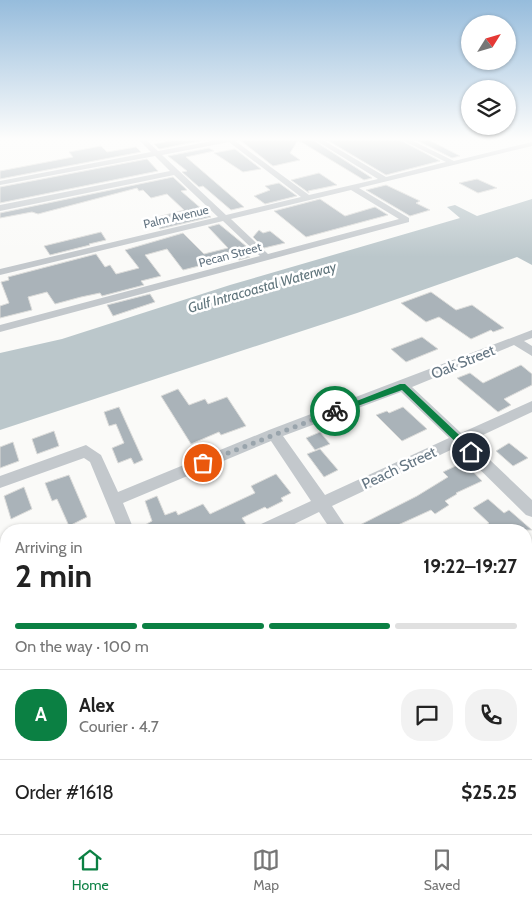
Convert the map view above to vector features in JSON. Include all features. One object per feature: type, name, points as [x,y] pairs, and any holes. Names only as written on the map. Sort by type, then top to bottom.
[{"type":"street","points":[[0,183],[22,179]]},
{"type":"street","points":[[0,208],[142,179]]},
{"type":"street","points":[[183,179],[266,258]]},
{"type":"street","points":[[282,179],[308,198]]},
{"type":"street","name":"Palm Avenue","points":[[0,272],[390,179]]},
{"type":"street","name":"Pecan Street","points":[[0,329],[406,220],[353,188]]},
{"type":"street","name":"Oak Street","points":[[114,500],[274,434],[403,386],[532,334]]},
{"type":"street","points":[[516,341],[532,352]]},
{"type":"street","points":[[403,386],[532,510]]},
{"type":"street","name":"Peach Street","points":[[278,524],[532,406]]},
{"type":"street","points":[[274,434],[336,524]]},
{"type":"street","points":[[0,482],[86,452],[96,459],[124,524]]},
{"type":"water","name":"Gulf Intracoastal Waterway","points":[[532,199],[532,265],[517,257],[357,313],[0,430],[0,353],[62,339],[230,285],[460,218],[447,207],[455,205],[477,216]]},
{"type":"building","points":[[42,179],[119,179],[0,203],[0,187]]},
{"type":"building","points":[[164,179],[175,179],[187,190],[181,191],[211,217],[160,229],[150,219],[184,210],[167,194],[151,198],[143,190],[139,191],[137,188],[38,214],[32,212],[0,218],[0,213]]},
{"type":"building","points":[[190,179],[211,179],[244,207],[231,210],[203,186],[199,187]]},
{"type":"building","points":[[328,179],[337,185],[308,191],[309,193],[291,180]]},
{"type":"building","points":[[477,179],[497,188],[478,193],[459,183]]},
{"type":"building","points":[[279,183],[297,196],[265,204],[254,196],[270,190],[265,186]]},
{"type":"building","points":[[386,185],[420,201],[416,203],[430,210],[410,216],[366,190]]},
{"type":"building","points":[[320,199],[345,216],[375,207],[388,215],[306,237],[274,211]]},
{"type":"building","points":[[219,224],[252,251],[245,253],[250,257],[239,260],[235,257],[183,270],[167,249],[145,255],[161,276],[141,281],[144,285],[102,296],[100,293],[55,304],[47,292],[28,297],[32,310],[0,318],[0,306],[9,303],[1,282],[9,280],[8,277],[96,254],[105,267],[110,265],[116,274],[139,268],[125,250],[183,233],[204,254],[228,248],[208,227]]},
{"type":"building","points":[[259,230],[263,233],[270,231],[285,243],[264,248],[253,237]]},
{"type":"building","points":[[101,232],[106,240],[50,255],[44,246]]},
{"type":"building","points":[[431,292],[456,310],[472,305],[504,328],[493,332],[491,330],[471,339],[439,317],[426,322],[401,303]]},
{"type":"building","points":[[150,294],[155,302],[113,316],[107,305]]},
{"type":"building","points":[[422,337],[438,349],[406,362],[391,349]]},
{"type":"building","points":[[521,365],[532,374],[532,385],[504,399],[511,405],[498,412],[457,378],[470,373],[483,383]]},
{"type":"building","points":[[178,389],[189,405],[205,399],[208,404],[227,397],[246,426],[221,435],[219,432],[191,444],[161,396]]},
{"type":"building","points":[[119,407],[143,460],[134,464],[131,458],[118,463],[112,448],[124,443],[116,424],[109,426],[104,412]]},
{"type":"building","points":[[403,407],[427,429],[402,441],[376,415],[387,411],[389,413]]},
{"type":"building","points":[[54,431],[59,446],[37,454],[32,439]]},
{"type":"building","points":[[320,432],[330,444],[315,450],[306,438]]},
{"type":"building","points":[[13,442],[19,461],[0,468],[0,447]]},
{"type":"building","points":[[509,443],[528,458],[513,466],[496,451]]},
{"type":"building","points":[[320,449],[338,470],[324,477],[307,454]]},
{"type":"building","points":[[464,462],[482,481],[456,493],[445,501],[449,505],[435,514],[431,510],[400,524],[362,524],[417,496],[448,477],[443,472]]},
{"type":"building","points":[[276,474],[291,493],[281,498],[283,501],[242,518],[246,524],[147,524],[152,521],[145,501],[157,496],[165,515],[176,511],[178,515],[203,504],[210,514],[255,493],[251,486]]},
{"type":"building","points":[[69,475],[87,517],[73,524],[68,524],[57,499],[52,501],[45,483]]},
{"type":"building","points":[[24,487],[32,509],[11,519],[4,496]]},
{"type":"building","points":[[488,499],[504,513],[509,510],[525,524],[488,524],[489,523],[473,508]]},
{"type":"way so far","points":[[203,463],[335,411]]},
{"type":"route","points":[[335,411],[403,386],[471,452]]}]
